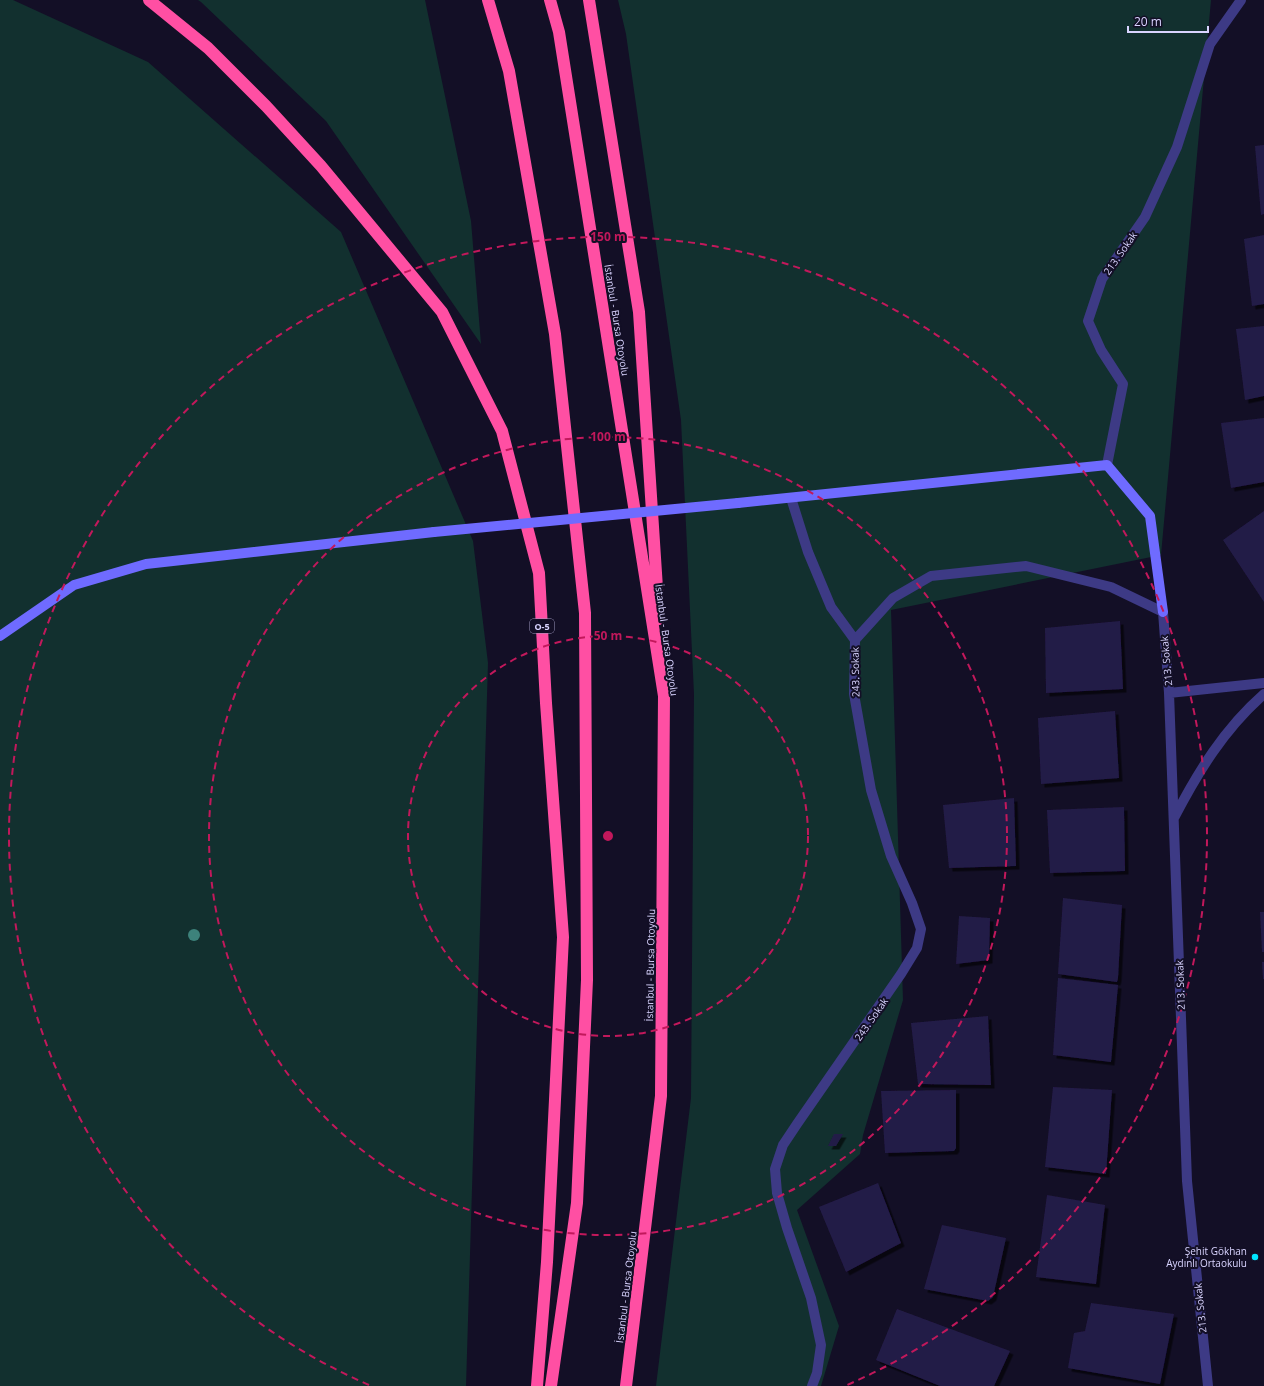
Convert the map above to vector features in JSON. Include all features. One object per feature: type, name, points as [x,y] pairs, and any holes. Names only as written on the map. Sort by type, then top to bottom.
[{"type":"highway","name":"O-5","points":[[149,0],[208,48],[266,106],[321,166],[442,312],[502,431],[539,573],[546,703],[563,938],[547,1262],[537,1386]]},
{"type":"highway","points":[[488,0],[509,71],[556,334],[585,612],[586,1012],[577,1203],[551,1386]]},
{"type":"highway","name":"İstanbul - Bursa Otoyolu","points":[[550,0],[559,32],[664,696],[661,1096],[626,1386]]},
{"type":"highway","points":[[590,0],[638,312],[664,696]]},
{"type":"street","name":"213. Sokak","points":[[1208,1386],[1187,1181],[1169,693],[1163,612],[1150,516],[1107,465],[1123,384],[1101,350],[1088,321],[1102,279],[1145,217],[1177,147],[1210,44],[1241,0]]},
{"type":"street","points":[[0,636],[74,585],[146,564],[434,532],[791,498],[1107,465]]},
{"type":"street","points":[[791,498],[808,552],[831,607],[855,640],[893,598],[931,576],[1026,566],[1111,587],[1163,612]]},
{"type":"street","name":"243. Sokak","points":[[812,1386],[817,1373],[821,1345],[811,1298],[787,1228],[777,1193],[776,1168],[783,1145],[893,987],[917,948],[921,928],[912,903],[891,856],[871,790],[854,694],[855,640]]},
{"type":"street","points":[[1169,693],[1264,683]]},
{"type":"street","points":[[1173,820],[1193,781],[1220,741],[1246,709],[1264,694]]},
{"type":"green space","points":[[0,0],[13,0],[148,62],[341,232],[473,541],[488,663],[466,1386],[0,1386]]},
{"type":"green space","points":[[198,0],[425,0],[471,221],[481,344],[326,121]]},
{"type":"green space","points":[[618,0],[1211,0],[1161,555],[891,610],[903,1000],[863,1135],[860,1154],[797,1210],[839,1326],[821,1386],[656,1386],[691,1098],[694,694],[681,420],[626,34]]},
{"type":"building","points":[[1264,145],[1264,214],[1261,215],[1255,146]]},
{"type":"building","points":[[1264,235],[1264,304],[1252,306],[1244,239]]},
{"type":"building","points":[[1264,326],[1264,396],[1245,400],[1236,329]]},
{"type":"building","points":[[1264,418],[1264,482],[1231,488],[1221,423]]},
{"type":"building","points":[[1264,511],[1264,602],[1223,540]]},
{"type":"building","points":[[1120,621],[1123,689],[1046,693],[1045,628]]},
{"type":"building","points":[[1115,711],[1119,778],[1041,784],[1038,718]]},
{"type":"building","points":[[1014,798],[1016,866],[949,868],[943,805]]},
{"type":"building","points":[[1124,807],[1125,871],[1050,873],[1047,810]]},
{"type":"building","points":[[1063,898],[1122,905],[1117,982],[1058,974]]},
{"type":"building","points":[[1260,912],[1264,912],[1264,952],[1262,952]]},
{"type":"building","points":[[959,916],[990,918],[989,960],[956,964]]},
{"type":"building","points":[[1262,962],[1264,962],[1264,979],[1263,979]]},
{"type":"building","points":[[1058,978],[1118,985],[1111,1062],[1053,1055]]},
{"type":"building","points":[[988,1016],[991,1085],[918,1084],[911,1023]]},
{"type":"building","points":[[1053,1087],[1112,1090],[1106,1174],[1045,1167]]},
{"type":"building","points":[[956,1090],[956,1148],[954,1151],[885,1153],[881,1091]]},
{"type":"building","points":[[834,1134],[843,1134],[836,1146],[828,1146]]},
{"type":"building","points":[[878,1183],[901,1243],[846,1272],[819,1207]]},
{"type":"building","points":[[1047,1195],[1105,1205],[1096,1284],[1036,1277]]},
{"type":"building","points":[[942,1225],[1006,1238],[993,1297],[988,1301],[924,1289]]},
{"type":"building","points":[[1091,1303],[1174,1314],[1160,1384],[1068,1368],[1074,1333],[1085,1331]]},
{"type":"building","points":[[897,1309],[1010,1351],[994,1386],[940,1386],[876,1360]]},
{"type":"place","name":"Şehit Gökhan Aydınlı Ortaokulu","points":[[1255,1257]]}]
